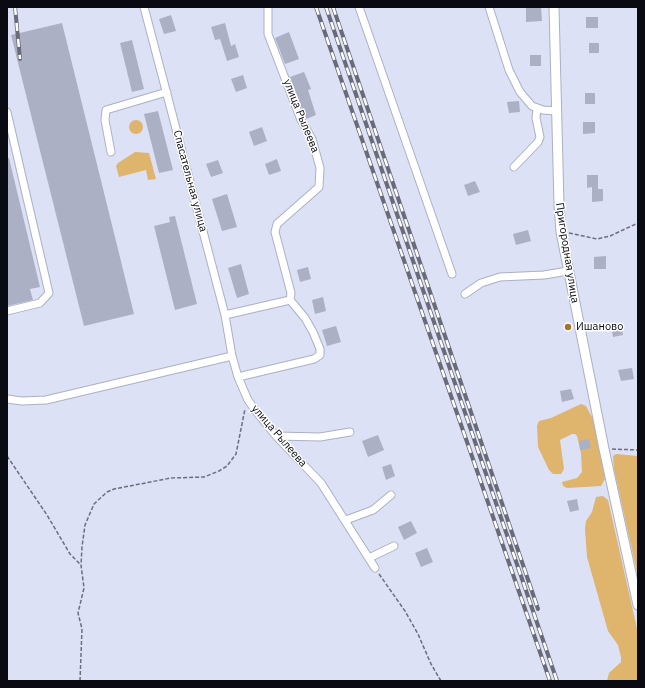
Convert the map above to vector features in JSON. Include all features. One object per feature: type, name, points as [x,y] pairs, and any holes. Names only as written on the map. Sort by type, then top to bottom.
[{"type":"main road","name":"Пригородная улица","points":[[554,7],[556,110],[561,232],[604,449],[638,605]]},
{"type":"street","name":"Спасательная улица","points":[[144,7],[225,315],[232,356]]},
{"type":"street","name":"улица Рылеева","points":[[268,7],[268,34],[301,120],[312,139],[321,175],[320,184],[316,191],[280,221],[275,228],[277,242],[291,293],[290,300]]},
{"type":"street","points":[[359,7],[452,274]]},
{"type":"street","points":[[489,7],[503,54],[514,82],[526,100],[537,108],[556,110]]},
{"type":"street","points":[[111,152],[105,120],[106,110],[167,92]]},
{"type":"street","points":[[514,167],[538,142],[540,137],[536,118],[537,108]]},
{"type":"street","points":[[7,112],[49,293],[40,303],[7,311]]},
{"type":"street","points":[[465,294],[481,283],[500,277],[544,275],[568,270]]},
{"type":"street","points":[[225,315],[290,300],[305,318],[320,349],[320,355],[318,357],[307,361],[238,377]]},
{"type":"street","points":[[7,399],[22,402],[46,400],[232,356]]},
{"type":"street","name":"улица Рылеева","points":[[232,356],[238,377],[248,400],[276,436],[321,483],[346,520],[375,568]]},
{"type":"street","points":[[276,436],[320,437],[350,432]]},
{"type":"street","points":[[346,520],[373,510],[391,496]]},
{"type":"street","points":[[369,558],[394,546]]},
{"type":"path","points":[[561,232],[579,234],[597,239],[610,236],[638,224]]},
{"type":"path","points":[[80,681],[82,629],[78,613],[84,588],[81,565],[85,525],[94,504],[107,492],[114,489],[171,478],[204,477],[227,466],[236,454],[248,400]]},
{"type":"path","points":[[604,449],[638,450]]},
{"type":"path","points":[[7,456],[47,515],[70,554],[81,565]]},
{"type":"path","points":[[375,568],[408,616],[418,634],[430,664],[441,681]]},
{"type":"shaded area","points":[[136,120],[141,122],[143,127],[141,132],[136,134],[131,132],[129,127],[131,122]]},
{"type":"shaded area","points":[[135,152],[149,153],[156,179],[148,180],[146,170],[119,177],[116,166],[118,163]]},
{"type":"shaded area","points":[[581,404],[586,406],[593,419],[605,479],[601,486],[567,488],[563,486],[562,482],[577,478],[582,472],[581,453],[577,436],[572,434],[560,440],[564,469],[561,474],[553,474],[549,470],[538,447],[537,426],[539,421],[551,418]]},
{"type":"shaded area","points":[[616,454],[638,456],[638,577],[614,469],[613,456]]},
{"type":"shaded area","points":[[603,496],[608,500],[638,633],[638,681],[607,681],[609,673],[621,662],[621,657],[618,645],[608,631],[587,557],[585,529],[586,521],[592,512],[596,497]]},
{"type":"building","points":[[526,7],[541,7],[542,21],[526,22]]},
{"type":"building","points":[[171,15],[176,31],[164,34],[159,19]]},
{"type":"building","points":[[586,17],[598,17],[598,28],[586,28]]},
{"type":"building","points":[[62,23],[134,314],[84,326],[11,35]]},
{"type":"building","points":[[225,23],[231,46],[235,44],[239,57],[227,61],[220,39],[215,40],[211,27]]},
{"type":"building","points":[[289,32],[299,59],[285,64],[275,38]]},
{"type":"building","points":[[132,40],[144,89],[132,92],[120,43]]},
{"type":"building","points":[[589,43],[599,43],[599,53],[589,53]]},
{"type":"building","points":[[530,55],[541,55],[541,66],[530,66]]},
{"type":"building","points":[[304,72],[311,89],[308,90],[316,115],[306,119],[290,77]]},
{"type":"building","points":[[243,75],[247,88],[236,92],[231,79]]},
{"type":"building","points":[[585,93],[595,93],[595,104],[585,104]]},
{"type":"building","points":[[519,101],[520,112],[509,113],[507,102]]},
{"type":"building","points":[[158,111],[173,170],[159,173],[144,114]]},
{"type":"building","points":[[583,122],[595,122],[595,133],[583,134]]},
{"type":"building","points":[[262,127],[267,141],[254,146],[249,132]]},
{"type":"building","points":[[7,158],[9,158],[40,287],[30,289],[33,300],[7,306]]},
{"type":"building","points":[[277,159],[281,171],[269,175],[265,164]]},
{"type":"building","points":[[218,160],[223,173],[211,177],[206,164]]},
{"type":"building","points":[[587,175],[598,175],[598,189],[603,189],[603,201],[592,202],[592,187],[587,188]]},
{"type":"building","points":[[475,181],[480,192],[468,196],[464,185]]},
{"type":"building","points":[[227,194],[237,227],[222,231],[212,199]]},
{"type":"building","points":[[175,216],[197,304],[175,310],[154,226],[170,222],[169,217]]},
{"type":"building","points":[[528,230],[531,241],[516,245],[513,234]]},
{"type":"building","points":[[606,256],[606,269],[594,269],[594,257]]},
{"type":"building","points":[[241,264],[249,294],[237,298],[228,268]]},
{"type":"building","points":[[308,267],[311,279],[300,282],[297,270]]},
{"type":"building","points":[[323,297],[326,311],[315,314],[312,300]]},
{"type":"building","points":[[621,323],[623,335],[613,337],[611,325]]},
{"type":"building","points":[[336,326],[341,342],[327,346],[322,330]]},
{"type":"building","points":[[632,368],[634,379],[621,381],[618,370]]},
{"type":"building","points":[[571,389],[574,399],[562,402],[560,391]]},
{"type":"building","points":[[378,435],[384,450],[368,457],[362,441]]},
{"type":"building","points":[[589,439],[591,448],[580,450],[579,441]]},
{"type":"building","points":[[391,464],[395,476],[386,480],[382,467]]},
{"type":"building","points":[[577,499],[579,510],[570,512],[567,501]]},
{"type":"building","points":[[411,521],[417,533],[404,540],[398,527]]},
{"type":"building","points":[[427,548],[433,562],[421,567],[415,553]]},
{"type":"railway","points":[[15,7],[20,59]]},
{"type":"railway","points":[[316,7],[550,681]]},
{"type":"railway","points":[[326,7],[557,681]]},
{"type":"railway","points":[[333,7],[538,609]]},
{"type":"place","name":"Ишаново","points":[[568,327]]}]
